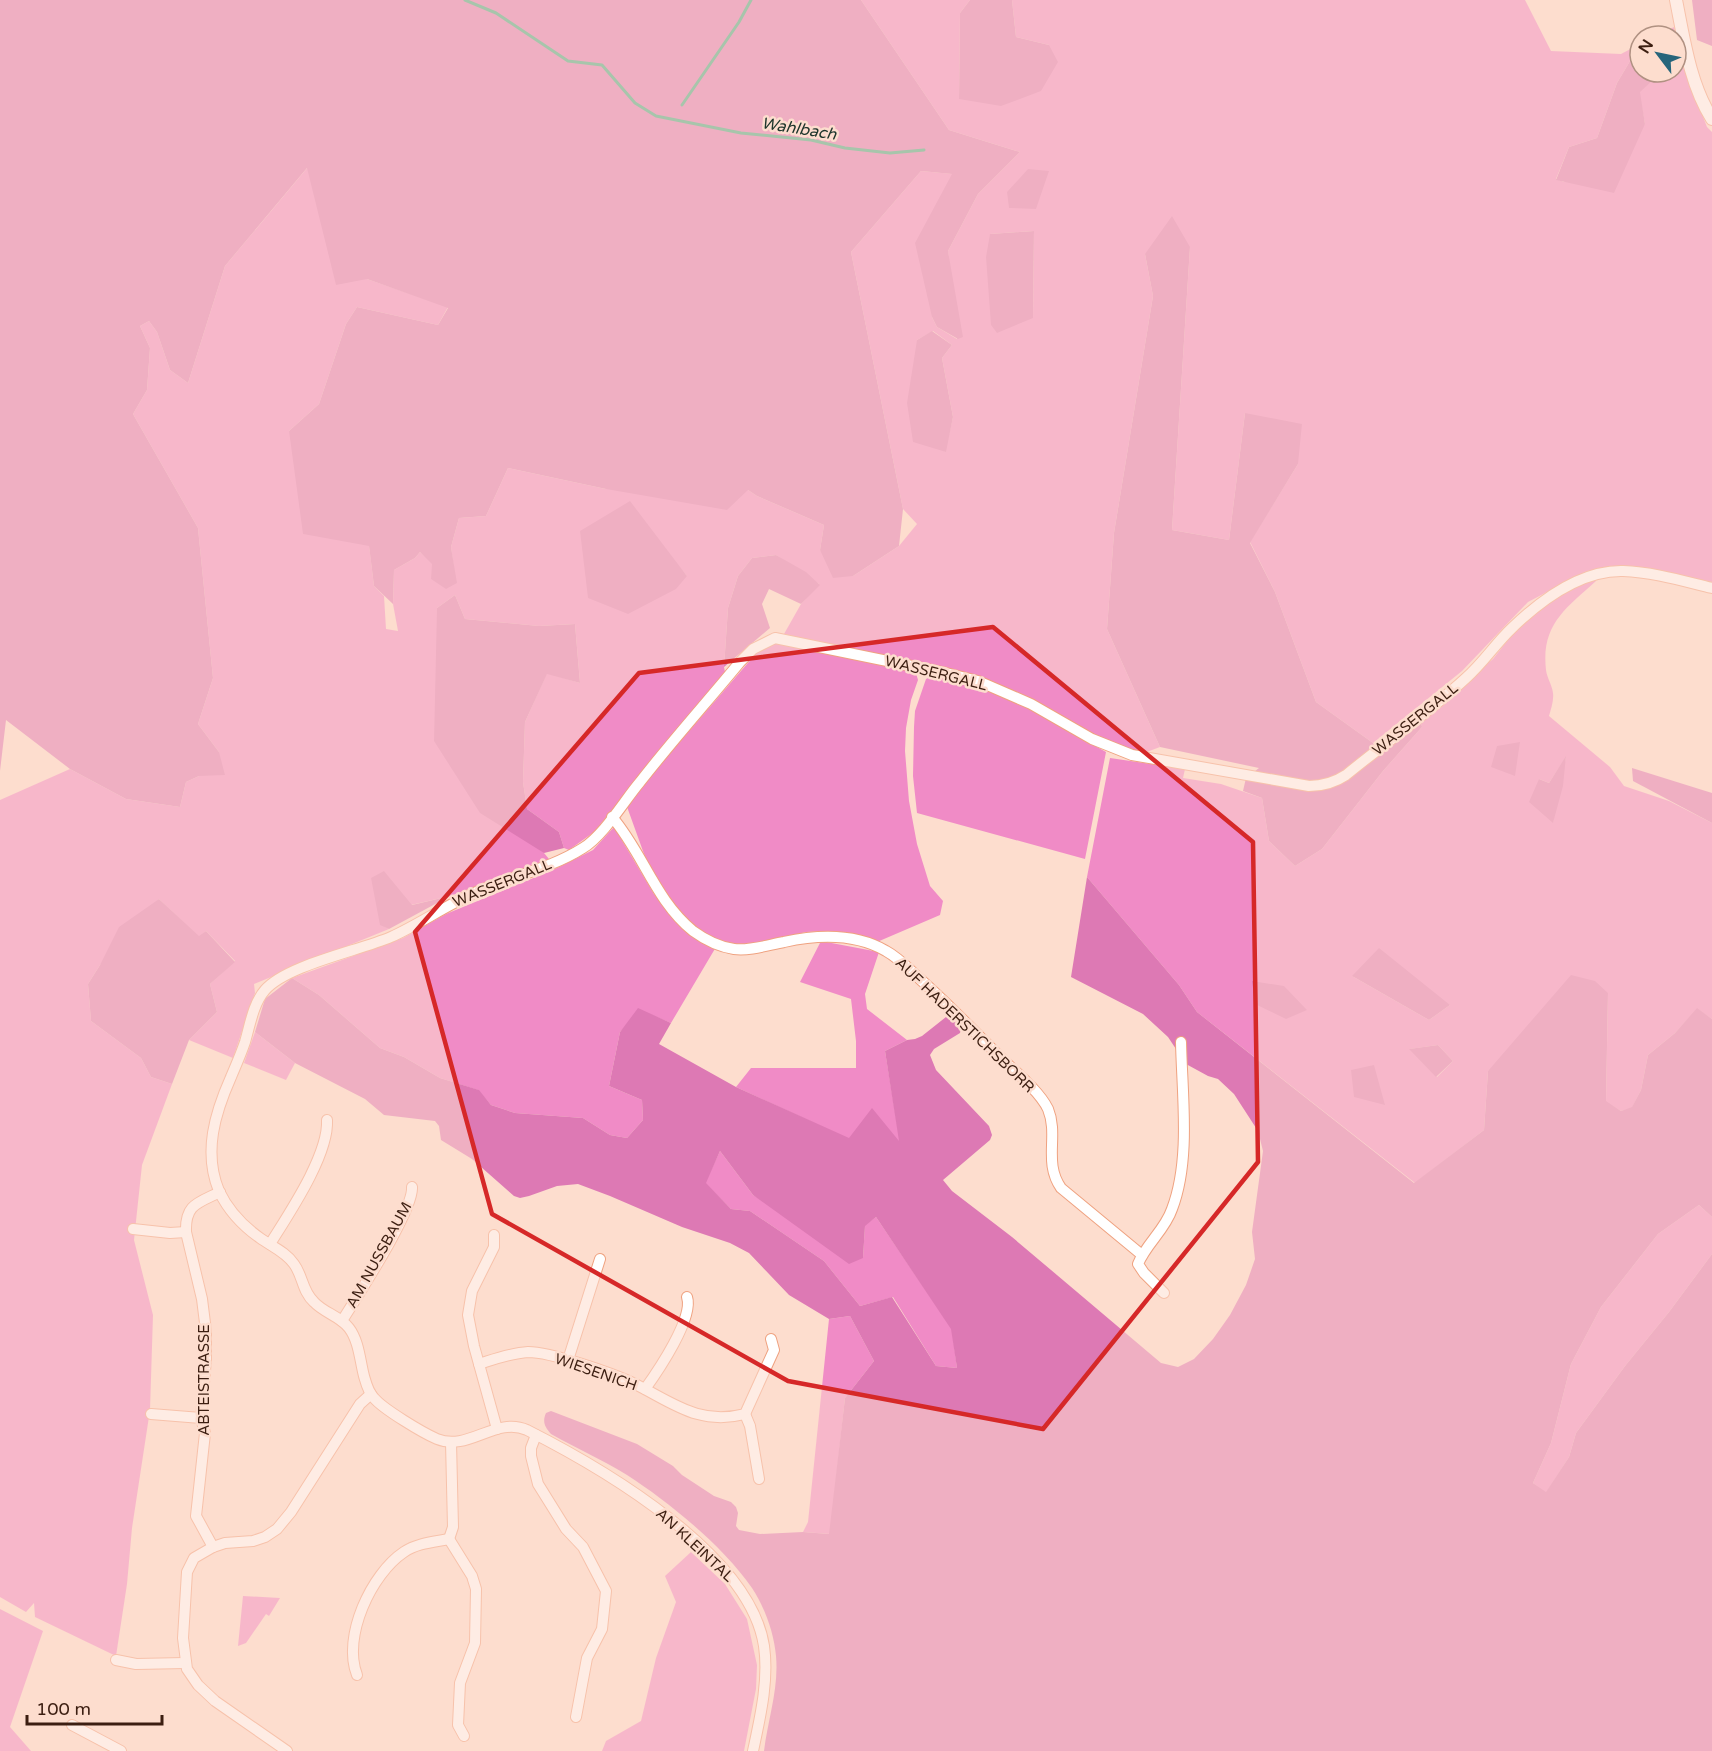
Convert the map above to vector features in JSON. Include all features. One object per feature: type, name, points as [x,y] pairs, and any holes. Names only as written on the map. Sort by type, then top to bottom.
[{"type":"street","points":[[1676,0],[1690,69],[1705,108],[1712,119]]},
{"type":"street","name":"WASSERGALL","points":[[342,1321],[311,1300],[290,1258],[241,1223],[220,1192],[212,1163],[212,1138],[219,1108],[263,993],[288,972],[394,935],[476,891],[584,848],[598,836],[753,649],[775,638],[978,681],[1031,704],[1092,739],[1132,755],[1318,786],[1346,775],[1467,678],[1511,628],[1538,604],[1582,579],[1607,572],[1623,571],[1654,575],[1712,588]]},
{"type":"street","name":"AUF HADERSTICHSBORR","points":[[612,817],[625,833],[658,892],[675,915],[695,932],[722,947],[736,949],[758,947],[799,939],[826,937],[870,944],[882,948],[899,960],[947,1003],[1047,1106],[1052,1127],[1052,1168],[1055,1179],[1061,1188],[1142,1255]]},
{"type":"street","points":[[1164,1293],[1139,1268],[1138,1264],[1168,1220],[1177,1192],[1183,1125],[1181,1042]]},
{"type":"street","points":[[270,1244],[294,1207],[309,1178],[327,1132],[327,1120]]},
{"type":"street","name":"AM NUSSBAUM","points":[[342,1321],[396,1227],[411,1198],[412,1187]]},
{"type":"street","points":[[133,1229],[171,1233],[186,1232],[189,1210],[197,1203],[220,1192]]},
{"type":"street","name":"ABTEISTRASSE","points":[[186,1232],[202,1299],[206,1331],[201,1418],[205,1432],[196,1516],[213,1547]]},
{"type":"street","points":[[342,1321],[353,1336],[364,1379],[371,1394],[380,1404],[434,1438],[451,1442],[462,1441],[497,1429],[470,1329],[468,1304],[476,1281],[494,1247],[494,1235]]},
{"type":"street","points":[[568,1360],[600,1259]]},
{"type":"street","points":[[645,1389],[665,1360],[675,1339],[689,1308],[687,1297]]},
{"type":"street","points":[[759,1479],[750,1426],[745,1414],[774,1350],[771,1339]]},
{"type":"street","name":"WIESENICH","points":[[479,1364],[528,1352],[545,1354],[618,1376],[669,1404],[694,1414],[720,1417],[745,1414]]},
{"type":"street","points":[[287,1751],[205,1692],[190,1675],[185,1663],[183,1638],[187,1572],[195,1558],[213,1547],[231,1542],[253,1541],[277,1529],[291,1512],[356,1410],[371,1394]]},
{"type":"street","points":[[151,1414],[201,1418]]},
{"type":"street","name":"AN KLEINTAL","points":[[497,1429],[516,1426],[616,1481],[656,1508],[721,1566],[743,1594],[760,1630],[765,1657],[762,1696],[753,1751]]},
{"type":"street","points":[[536,1435],[531,1448],[531,1456],[538,1484],[567,1531],[583,1547],[606,1591],[602,1629],[587,1658],[576,1717]]},
{"type":"street","points":[[449,1539],[453,1527],[451,1442]]},
{"type":"street","points":[[357,1675],[352,1655],[356,1625],[362,1609],[382,1575],[405,1551],[449,1539]]},
{"type":"street","points":[[449,1539],[472,1576],[476,1589],[476,1637],[460,1683],[458,1725],[464,1736]]},
{"type":"street","points":[[116,1660],[136,1664],[185,1663]]},
{"type":"street","points":[[72,1725],[121,1751]]},
{"type":"highlighted area","points":[[993,627],[1253,842],[1258,1162],[1043,1429],[788,1381],[492,1214],[415,932],[639,673]]},
{"type":"shaded area","points":[[0,0],[861,0],[949,130],[1020,152],[978,194],[948,251],[963,337],[958,339],[937,327],[932,317],[915,243],[952,174],[921,171],[851,252],[903,509],[899,546],[853,576],[833,578],[820,550],[824,525],[748,490],[727,510],[606,489],[508,468],[486,516],[459,518],[451,547],[457,583],[446,589],[431,579],[432,564],[420,552],[415,558],[394,570],[393,604],[374,586],[369,546],[303,534],[289,431],[319,404],[346,324],[357,307],[438,325],[448,308],[367,279],[336,285],[307,168],[225,266],[188,383],[170,370],[157,332],[149,321],[140,326],[150,348],[147,390],[133,414],[198,528],[213,678],[198,724],[219,752],[225,775],[199,776],[186,782],[180,807],[126,799],[70,769],[6,720],[0,771]]},
{"type":"shaded area","points":[[861,0],[970,0],[960,13],[959,99],[1049,45],[1016,37],[1012,0],[1525,0],[1551,51],[1621,54],[1628,50],[1628,64],[1617,83],[1597,138],[1569,147],[1556,179],[1564,182],[1645,124],[1639,92],[1648,84],[1688,84],[1688,76],[1707,127],[1712,132],[1712,582],[1630,566],[1587,571],[1528,602],[1462,671],[1373,743],[1316,702],[1275,592],[1250,542],[1298,464],[1245,413],[1229,540],[1172,530],[1190,247],[1145,254],[1153,296],[1114,533],[1107,629],[1160,747],[1144,753],[1129,750],[1091,734],[991,681],[784,634],[801,604],[819,584],[776,555],[752,558],[738,576],[728,608],[725,672],[594,832],[569,850],[564,848],[559,832],[527,809],[523,782],[525,722],[547,673],[580,683],[575,624],[539,626],[465,619],[455,595],[437,608],[544,853],[549,859],[450,896],[411,905],[384,872],[380,924],[389,929],[254,984],[255,993],[233,1058],[189,1040],[217,1012],[210,984],[235,961],[206,931],[199,937],[159,899],[100,965],[88,984],[91,1021],[141,1058],[151,1077],[172,1084],[142,1165],[134,1240],[153,1315],[150,1410],[116,1656],[35,1617],[34,1603],[26,1612],[0,1597],[0,800],[70,769],[126,799],[180,807],[186,782],[199,776],[219,752],[198,724],[213,678],[198,528],[133,414],[147,390],[150,348],[140,326],[149,321],[157,332],[170,370],[188,383],[225,266],[308,167],[367,279],[448,307],[438,325],[357,307],[346,324],[319,404],[289,431],[369,545],[374,586],[384,596],[386,629],[398,631],[393,604],[394,570],[415,558],[420,552],[456,583],[451,547],[459,518],[486,516],[508,468],[606,489],[748,490],[824,525],[820,550],[853,576],[899,546],[917,524],[903,509],[851,252],[921,171],[953,174],[932,317],[937,327],[957,339],[948,251],[978,194],[1020,152],[949,130]],"holes":[[[1034,231],[1033,318],[990,234]],[[933,331],[952,345],[942,358],[953,417],[945,452],[917,351],[917,340]],[[580,531],[670,556],[687,576]]]},
{"type":"shaded area","points":[[970,0],[1012,0],[1016,37],[1049,45],[1058,62],[1041,91],[1001,106],[959,99],[960,13]]},
{"type":"shaded area","points":[[1692,0],[1712,0],[1712,46],[1697,40]]},
{"type":"shaded area","points":[[1628,64],[1628,84],[1649,84],[1640,92],[1645,124],[1614,193],[1556,180],[1569,147],[1597,138],[1617,83]]},
{"type":"shaded area","points":[[1028,169],[1049,171],[1036,209],[1009,208],[1007,192]]},
{"type":"shaded area","points":[[1172,216],[1190,247],[1172,530],[1229,540],[1245,413],[1302,424],[1298,464],[1250,543],[1275,592],[1316,702],[1373,743],[1377,754],[1420,719],[1422,727],[1383,771],[1322,849],[1295,866],[1269,841],[1262,798],[1243,791],[1246,778],[1259,768],[1160,747],[1107,629],[1114,533],[1153,296],[1145,254]]},
{"type":"shaded area","points":[[1034,231],[1033,318],[997,333],[991,325],[986,257],[990,234]]},
{"type":"shaded area","points":[[932,331],[952,345],[942,358],[953,417],[946,452],[913,442],[907,403],[917,340]]},
{"type":"shaded area","points":[[630,501],[687,576],[676,589],[628,614],[588,598],[580,531]]},
{"type":"shaded area","points":[[776,555],[806,572],[820,585],[801,604],[769,589],[762,604],[770,628],[724,667],[728,608],[738,576],[752,558]]},
{"type":"shaded area","points":[[1590,579],[1596,581],[1574,600],[1551,629],[1545,654],[1547,676],[1553,696],[1549,716],[1610,767],[1624,786],[1669,801],[1712,823],[1712,1019],[1697,1009],[1675,1033],[1648,1055],[1641,1090],[1632,1108],[1621,1111],[1606,1102],[1608,993],[1488,1071],[1484,1130],[1415,1183],[1197,1012],[1179,985],[1087,877],[1110,758],[1185,769],[1183,778],[1221,784],[1262,798],[1269,841],[1295,866],[1322,849],[1383,771],[1422,727],[1420,719],[1493,659],[1519,626],[1554,597]],"holes":[[[1566,757],[1553,822],[1539,779],[1549,783]],[[1352,976],[1450,1005],[1429,1020]],[[1438,1045],[1453,1061],[1437,1077],[1410,1049]]]},
{"type":"shaded area","points":[[455,595],[465,619],[539,626],[575,624],[580,683],[547,674],[525,722],[523,782],[527,809],[559,832],[564,848],[544,853],[480,813],[434,741],[437,608]]},
{"type":"shaded area","points":[[779,642],[868,660],[916,673],[918,680],[911,700],[906,728],[905,751],[909,801],[917,844],[930,886],[943,901],[940,915],[877,942],[833,931],[806,932],[760,943],[736,945],[713,938],[694,927],[678,913],[648,865],[626,804],[760,649]]},
{"type":"shaded area","points":[[934,675],[958,680],[1002,696],[1106,752],[1085,859],[917,813],[913,776],[915,711],[926,679]]},
{"type":"shaded area","points":[[1520,742],[1515,776],[1491,767],[1497,746]]},
{"type":"shaded area","points":[[1566,756],[1563,786],[1553,823],[1529,802],[1539,779],[1549,783]]},
{"type":"shaded area","points":[[1632,768],[1712,793],[1712,823],[1633,781]]},
{"type":"shaded area","points":[[614,827],[654,894],[672,917],[716,947],[671,1023],[640,1010],[620,1032],[609,1086],[642,1100],[643,1120],[627,1138],[610,1135],[583,1118],[515,1113],[491,1105],[478,1090],[440,1078],[404,1057],[380,1048],[319,995],[292,978],[403,938],[446,914],[553,870],[593,850]]},
{"type":"shaded area","points":[[384,871],[412,905],[450,896],[389,929],[380,925],[371,878]]},
{"type":"shaded area","points":[[1087,877],[1179,985],[1197,1012],[1414,1183],[1484,1130],[1488,1071],[1571,975],[1595,981],[1608,993],[1606,1101],[1621,1111],[1632,1107],[1641,1090],[1648,1055],[1675,1033],[1697,1008],[1712,1019],[1712,1217],[1699,1205],[1658,1234],[1601,1307],[1571,1364],[1551,1443],[1533,1483],[1546,1492],[1569,1457],[1576,1433],[1712,1254],[1712,1751],[764,1751],[777,1668],[768,1621],[752,1588],[727,1557],[678,1512],[627,1475],[551,1434],[544,1419],[546,1413],[551,1411],[637,1444],[673,1466],[682,1475],[714,1496],[731,1502],[738,1513],[736,1526],[739,1530],[760,1534],[803,1532],[829,1534],[845,1398],[874,1361],[850,1316],[829,1319],[789,1295],[749,1253],[730,1243],[682,1227],[578,1184],[557,1186],[520,1198],[514,1196],[472,1159],[441,1140],[439,1126],[435,1121],[384,1115],[365,1099],[295,1063],[255,1032],[265,999],[292,978],[319,995],[380,1048],[404,1057],[440,1078],[479,1090],[491,1105],[515,1113],[583,1118],[610,1135],[627,1138],[643,1120],[642,1100],[609,1086],[620,1032],[638,1008],[671,1023],[659,1044],[736,1087],[849,1138],[872,1108],[899,1141],[885,1051],[907,1040],[922,1036],[946,1017],[954,1020],[961,1029],[960,1033],[934,1049],[930,1055],[936,1070],[989,1126],[992,1135],[990,1140],[943,1180],[952,1191],[1012,1237],[1161,1363],[1178,1367],[1194,1359],[1213,1339],[1230,1315],[1246,1285],[1255,1259],[1252,1232],[1263,1151],[1258,1131],[1234,1094],[1218,1079],[1186,1064],[1168,1037],[1143,1014],[1071,977]],"holes":[[[720,1151],[753,1195],[849,1264],[863,1258],[865,1226],[876,1217],[951,1329],[957,1368],[936,1366],[892,1297],[860,1306],[824,1261],[750,1211],[731,1209],[706,1183]]]},
{"type":"shaded area","points":[[159,899],[199,936],[206,931],[235,962],[210,984],[217,1012],[189,1040],[172,1084],[151,1077],[141,1058],[91,1021],[88,984],[119,927]]},
{"type":"shaded area","points":[[821,941],[879,952],[865,994],[867,1009],[907,1040],[885,1051],[900,1142],[849,1139],[736,1087],[751,1068],[856,1068],[856,1041],[851,999],[800,982]]},
{"type":"shaded area","points":[[1379,948],[1450,1005],[1429,1020],[1352,976]]},
{"type":"shaded area","points":[[1252,981],[1284,986],[1307,1010],[1286,1019],[1255,1004]]},
{"type":"shaded area","points":[[255,1032],[295,1063],[286,1080],[244,1063]]},
{"type":"shaded area","points":[[1438,1045],[1453,1061],[1436,1077],[1409,1049]]},
{"type":"shaded area","points":[[1374,1065],[1385,1105],[1354,1097],[1351,1070]]},
{"type":"shaded area","points":[[720,1151],[753,1195],[863,1258],[865,1225],[876,1217],[952,1329],[957,1368],[936,1366],[893,1297],[860,1306],[824,1261],[750,1211],[731,1209],[705,1183]]},
{"type":"shaded area","points":[[1699,1205],[1712,1217],[1712,1254],[1576,1433],[1569,1457],[1546,1493],[1533,1483],[1551,1443],[1571,1364],[1601,1307],[1658,1234]]},
{"type":"shaded area","points":[[850,1316],[874,1361],[845,1398],[830,1534],[803,1532],[808,1522],[829,1319]]},
{"type":"shaded area","points":[[691,1552],[725,1584],[747,1619],[757,1665],[756,1689],[744,1751],[602,1751],[606,1741],[641,1721],[656,1658],[676,1602],[665,1576]]},
{"type":"shaded area","points":[[243,1596],[280,1598],[269,1616],[266,1614],[246,1643],[238,1646]]},
{"type":"shaded area","points":[[0,1609],[43,1631],[10,1727],[31,1751],[0,1751]]},
{"type":"waterway","name":"Wahlbach","points":[[465,0],[496,13],[568,61],[602,65],[635,103],[656,116],[741,133],[811,140],[845,148],[890,153],[924,150]]},
{"type":"waterway","name":"Wahlbach","points":[[682,105],[739,22],[751,0]]}]
